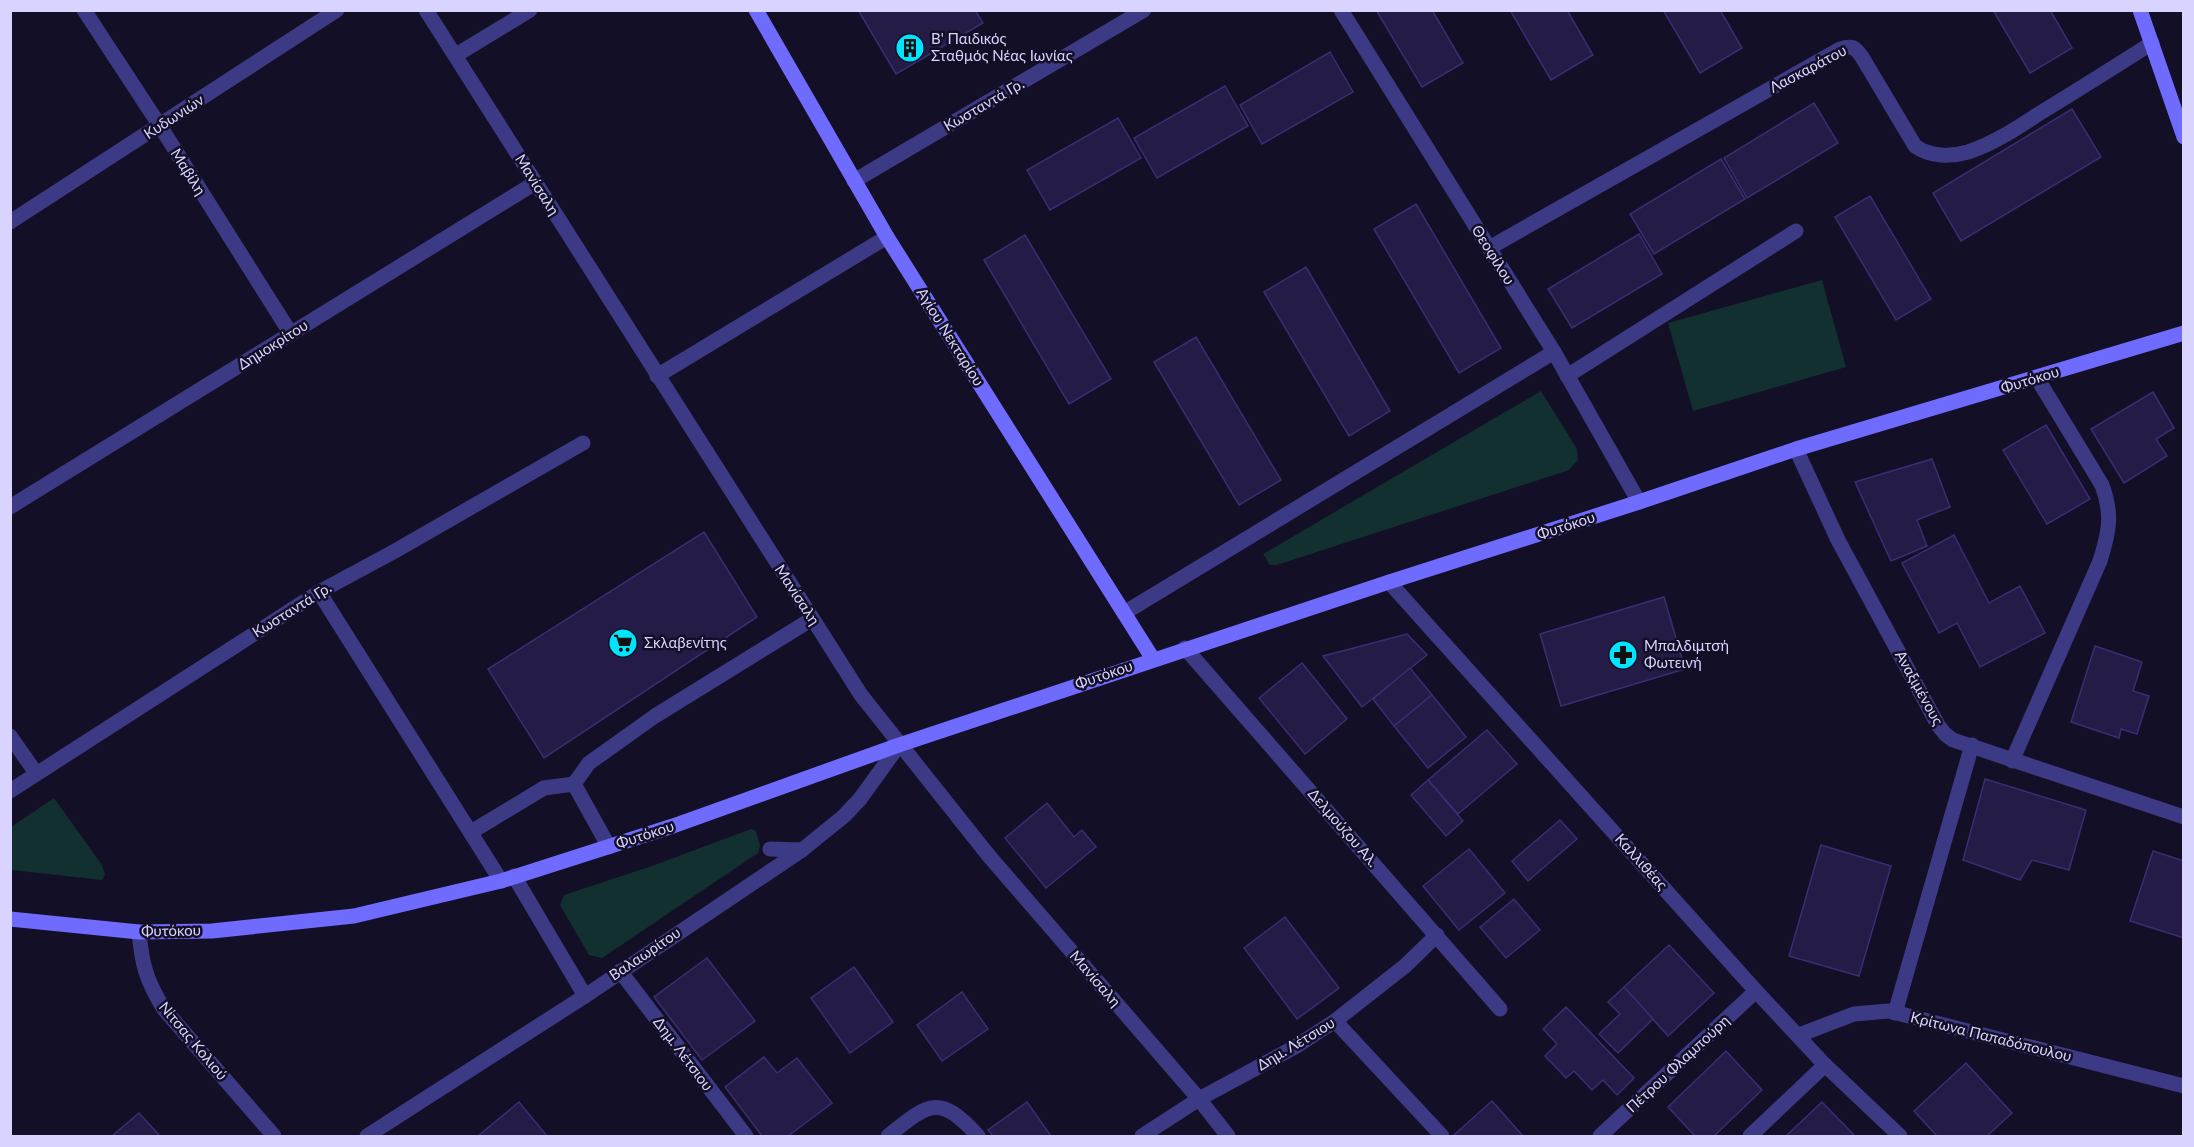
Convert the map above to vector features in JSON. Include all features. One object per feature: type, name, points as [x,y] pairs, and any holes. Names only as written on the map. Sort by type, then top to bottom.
[{"type":"street","name":"Μαβίλη","points":[[84,10],[291,334]]},
{"type":"street","name":"Κυδωνιών","points":[[10,222],[337,10]]},
{"type":"street","name":"Μανίσαλη","points":[[426,10],[861,694],[899,745],[989,856],[1199,1100],[1228,1137]]},
{"type":"street","points":[[456,55],[530,10]]},
{"type":"street","name":"Αγίου Νεκταρίου","points":[[756,10],[887,237],[1153,659]]},
{"type":"street","name":"Κωσταντά Γρ.","points":[[854,181],[1144,10]]},
{"type":"street","name":"Θεοφίλου","points":[[1341,10],[1554,352],[1639,502]]},
{"type":"street","points":[[2140,10],[2184,137]]},
{"type":"street","name":"Λασκαράτου","points":[[1489,248],[1849,46],[1855,47],[1862,57],[1915,146],[1935,155],[1953,155],[1967,152],[2003,136],[2152,44]]},
{"type":"street","name":"Δημοκρίτου","points":[[10,507],[535,183]]},
{"type":"street","points":[[1567,376],[1796,231]]},
{"type":"street","points":[[657,376],[887,237]]},
{"type":"street","name":"Φυτόκου","points":[[10,919],[139,932],[222,930],[354,916],[508,879],[673,826],[899,745],[1185,648],[1796,449],[2184,333]]},
{"type":"street","points":[[1124,613],[1554,352]]},
{"type":"street","points":[[2012,761],[2100,561],[2108,537],[2109,503],[2094,468],[2037,378]]},
{"type":"street","name":"Κωσταντά Γρ.","points":[[10,791],[319,592],[583,443]]},
{"type":"street","name":"Αναξιμένους","points":[[1796,449],[1838,540],[1945,734],[1953,740],[2012,761],[2184,818]]},
{"type":"street","name":"Καλλιθέας","points":[[1389,582],[1756,991],[1825,1065],[1900,1137]]},
{"type":"street","points":[[319,592],[471,832],[508,879],[585,996]]},
{"type":"street","points":[[471,832],[544,788],[574,784],[589,763],[655,716],[812,619]]},
{"type":"street","name":"Δελμούζου Αλ.","points":[[1185,648],[1500,1009]]},
{"type":"street","points":[[10,736],[36,773]]},
{"type":"street","name":"Βαλαωρίτου","points":[[367,1137],[585,996],[802,849],[838,821],[860,799],[899,745]]},
{"type":"street","points":[[1895,1013],[1972,745]]},
{"type":"street","points":[[574,784],[609,847]]},
{"type":"street","points":[[770,849],[802,849]]},
{"type":"street","name":"Νίτσας Κολιού","points":[[139,932],[142,963],[149,983],[163,1008],[274,1137]]},
{"type":"street","name":"Δημ. Λέτσιου","points":[[1142,1137],[1199,1100],[1295,1047],[1335,1021],[1405,966],[1437,935]]},
{"type":"street","name":"Δημ. Λέτσιου","points":[[620,971],[746,1137]]},
{"type":"street","name":"Πέτρου Φλαμπούρη","points":[[1600,1137],[1756,991]]},
{"type":"street","name":"Κρίτωνα Παπαδόπουλου","points":[[1799,1035],[1861,1012],[1895,1013],[2184,1086]]},
{"type":"street","points":[[1335,1021],[1442,1137]]},
{"type":"street","points":[[1750,1137],[1825,1065]]},
{"type":"street","points":[[888,1137],[919,1111],[930,1108],[952,1111],[961,1117],[978,1137]]},
{"type":"green space","points":[[1822,280],[1846,367],[1693,411],[1668,323]]},
{"type":"green space","points":[[1541,391],[1577,449],[1578,460],[1569,470],[1277,565],[1270,565],[1263,554]]},
{"type":"green space","points":[[54,798],[102,865],[105,875],[102,880],[11,870],[11,827]]},
{"type":"green space","points":[[751,829],[756,831],[760,846],[758,853],[602,958],[589,955],[560,905],[564,895],[652,866]]},
{"type":"building","name":"Β' Παιδικός Σταθμός Νέας Ιωνίας","points":[[858,10],[979,10],[976,12],[983,23],[896,74]]},
{"type":"building","points":[[1376,10],[1432,10],[1463,63],[1422,87]]},
{"type":"building","points":[[1510,10],[1567,10],[1593,55],[1551,80]]},
{"type":"building","points":[[1663,10],[1720,10],[1742,48],[1700,73]]},
{"type":"building","points":[[1993,10],[2050,10],[2072,48],[2030,73]]},
{"type":"building","points":[[1330,52],[1353,92],[1262,144],[1240,105]]},
{"type":"building","points":[[1225,86],[1248,126],[1157,178],[1134,138]]},
{"type":"building","points":[[1814,103],[1838,143],[1747,198],[1724,158]]},
{"type":"building","points":[[2072,109],[2101,157],[1961,241],[1933,193]]},
{"type":"building","points":[[1118,118],[1141,158],[1050,210],[1027,170]]},
{"type":"building","points":[[1721,159],[1745,199],[1654,254],[1630,214]]},
{"type":"building","points":[[1870,196],[1931,299],[1896,320],[1835,217]]},
{"type":"building","points":[[1416,204],[1501,348],[1459,373],[1374,229]]},
{"type":"building","points":[[1639,234],[1662,274],[1572,328],[1548,289]]},
{"type":"building","points":[[1025,235],[1111,379],[1069,404],[984,260]]},
{"type":"building","points":[[1306,267],[1390,411],[1349,436],[1264,292]]},
{"type":"building","points":[[1196,337],[1281,480],[1239,505],[1154,362]]},
{"type":"building","points":[[2153,392],[2174,428],[2156,439],[2167,456],[2124,483],[2091,429]]},
{"type":"building","points":[[2046,425],[2090,499],[2047,524],[2003,450]]},
{"type":"building","points":[[1932,459],[1950,507],[1917,520],[1927,546],[1891,561],[1855,482]]},
{"type":"building","name":"Σκλαβενίτης","points":[[704,532],[757,617],[544,758],[488,669]]},
{"type":"building","points":[[1954,535],[1989,603],[2020,586],[2045,633],[1980,667],[1957,623],[1939,633],[1902,563]]},
{"type":"building","points":[[1664,597],[1685,669],[1561,706],[1540,634]]},
{"type":"building","points":[[1407,634],[1427,655],[1362,707],[1323,656]]},
{"type":"building","points":[[2095,646],[2142,662],[2133,691],[2149,696],[2137,734],[2121,729],[2119,738],[2071,722]]},
{"type":"building","points":[[1302,663],[1347,719],[1305,754],[1259,698]]},
{"type":"building","points":[[1410,668],[1432,695],[1394,726],[1373,699]]},
{"type":"building","points":[[1432,695],[1466,737],[1428,768],[1394,726]]},
{"type":"building","points":[[1487,730],[1517,764],[1458,814],[1428,780]]},
{"type":"building","points":[[1985,779],[2086,810],[2069,870],[2032,860],[2020,880],[1963,860]]},
{"type":"building","points":[[1428,780],[1463,821],[1446,836],[1411,795]]},
{"type":"building","points":[[1047,803],[1074,837],[1082,830],[1096,847],[1046,888],[1005,838]]},
{"type":"building","points":[[1560,820],[1577,839],[1528,881],[1512,861]]},
{"type":"building","points":[[1821,845],[1891,866],[1859,976],[1789,956]]},
{"type":"building","points":[[1469,849],[1505,893],[1459,930],[1423,886]]},
{"type":"building","points":[[2153,851],[2184,861],[2184,938],[2130,921]]},
{"type":"building","points":[[1514,899],[1540,930],[1506,958],[1480,927]]},
{"type":"building","points":[[1285,917],[1339,988],[1297,1019],[1244,948]]},
{"type":"building","points":[[1669,945],[1714,993],[1668,1036],[1624,987]]},
{"type":"building","points":[[707,958],[755,1021],[702,1060],[654,997]]},
{"type":"building","points":[[854,967],[893,1022],[850,1053],[811,998]]},
{"type":"building","points":[[1624,987],[1653,1019],[1618,1053],[1599,1034],[1620,1014],[1608,1002]]},
{"type":"building","points":[[962,992],[988,1029],[942,1061],[917,1025]]},
{"type":"building","points":[[1566,1007],[1634,1078],[1617,1095],[1603,1080],[1592,1090],[1574,1071],[1566,1078],[1545,1056],[1557,1044],[1543,1029]]},
{"type":"building","points":[[1726,1051],[1762,1090],[1714,1136],[1695,1136],[1668,1107]]},
{"type":"building","points":[[764,1057],[777,1073],[797,1058],[832,1103],[788,1136],[762,1136],[725,1087]]},
{"type":"building","points":[[1966,1063],[2012,1113],[1987,1136],[1937,1136],[1914,1111]]},
{"type":"building","points":[[1492,1101],[1523,1136],[1454,1135]]},
{"type":"building","points":[[519,1102],[547,1136],[478,1136]]},
{"type":"building","points":[[1027,1102],[1051,1136],[993,1136],[988,1130]]},
{"type":"building","points":[[1822,1102],[1855,1136],[1786,1136]]},
{"type":"building","points":[[139,1113],[160,1136],[112,1136]]},
{"type":"place","name":"Β' Παιδικός Σταθμός Νέας Ιωνίας","points":[[910,48]]},
{"type":"place","name":"Σκλαβενίτης","points":[[623,643]]},
{"type":"place","name":"Μπαλδιμτσή Φωτεινή","points":[[1623,655]]}]
